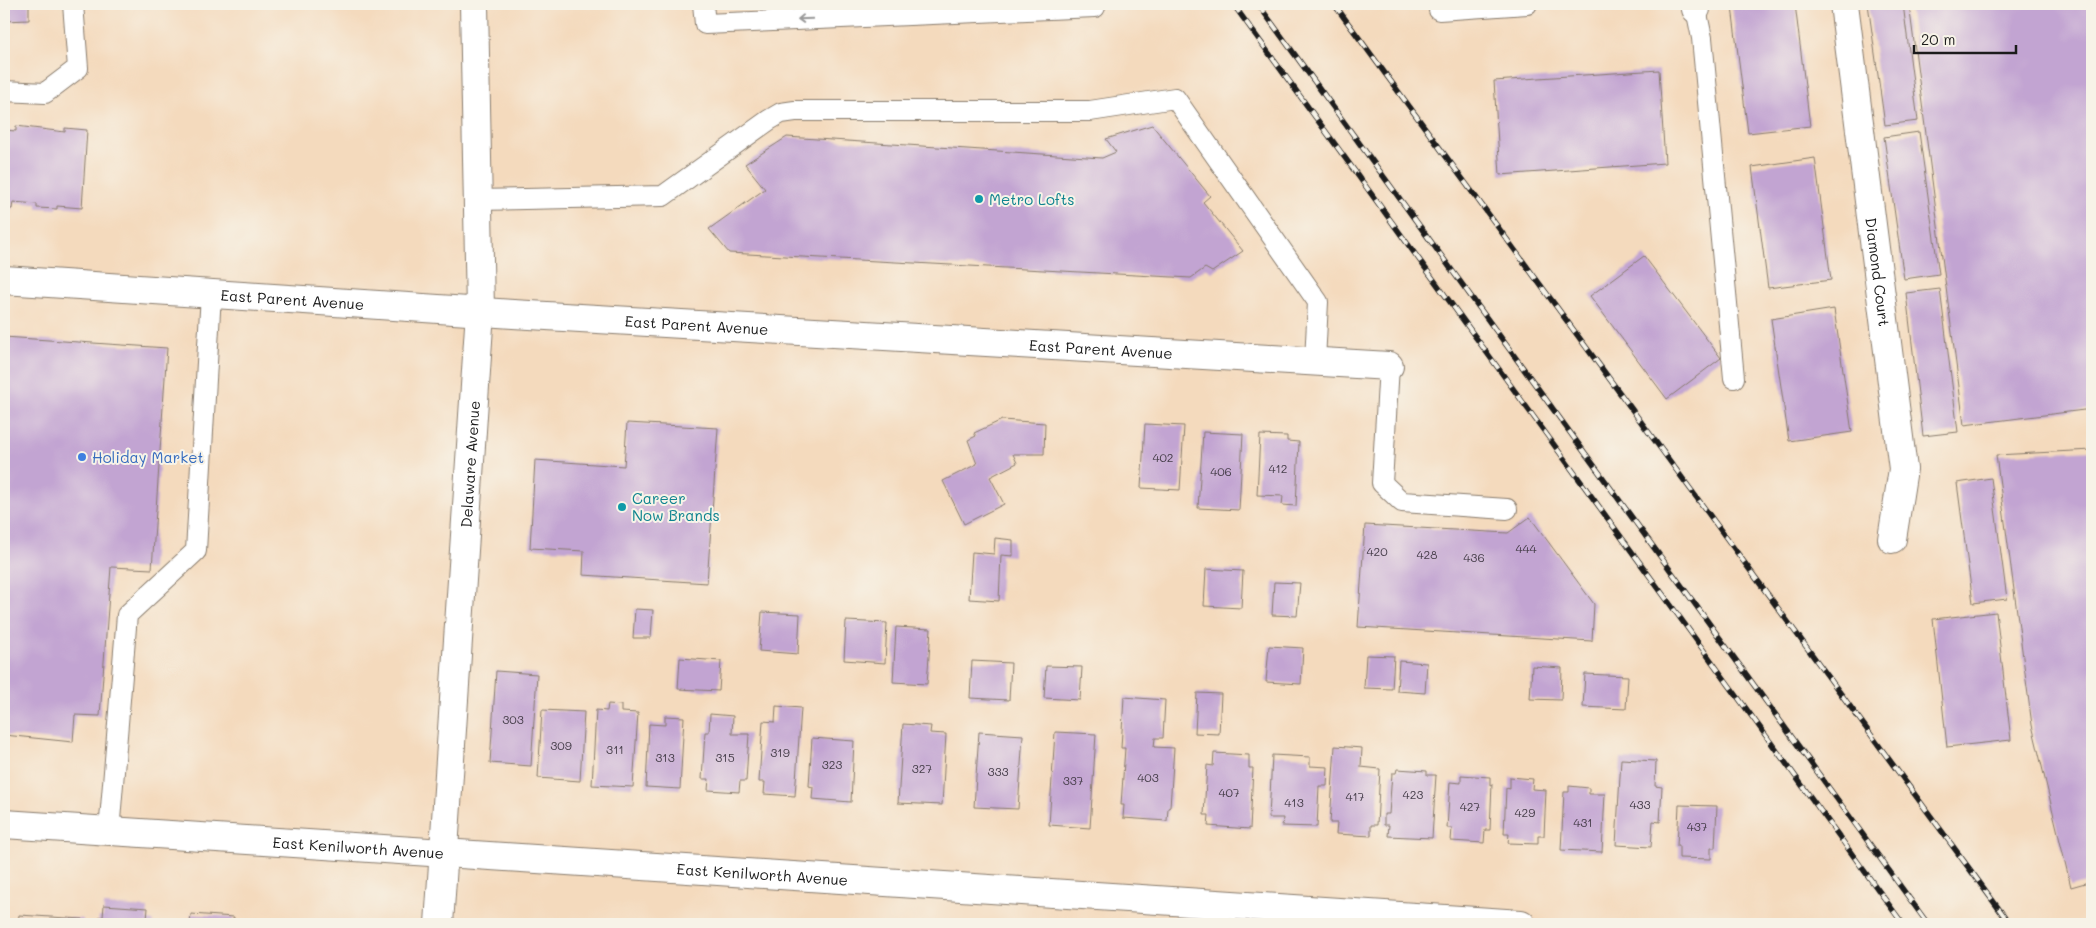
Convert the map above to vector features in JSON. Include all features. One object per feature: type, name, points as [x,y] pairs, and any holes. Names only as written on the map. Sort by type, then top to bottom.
[{"type":"street","name":"Delaware Avenue","points":[[439,924],[480,311],[474,4]]},
{"type":"street","name":"Diamond Court","points":[[1844,4],[1903,469],[1892,539]]},
{"type":"street","name":"East Parent Avenue","points":[[4,280],[1389,366]]},
{"type":"street","name":"East Kenilworth Avenue","points":[[4,824],[1521,924]]},
{"type":"lane","points":[[4,91],[45,93],[78,68],[73,4]]},
{"type":"lane","points":[[703,4],[704,24],[1095,7],[1096,4]]},
{"type":"lane","points":[[1439,10],[1527,4]]},
{"type":"lane","points":[[1696,7],[1702,38],[1734,378]]},
{"type":"lane","points":[[477,200],[663,196],[770,120],[781,114],[795,111],[1090,112],[1175,98],[1318,302],[1315,362]]},
{"type":"lane","points":[[109,832],[127,615],[196,551],[211,294]]},
{"type":"lane","points":[[1389,366],[1382,483],[1402,502],[1508,509]]},
{"type":"building","points":[[4,4],[29,4],[29,20],[4,21]]},
{"type":"building","points":[[1757,4],[1795,4],[1810,126],[1748,133],[1732,7]]},
{"type":"building","points":[[1868,4],[1903,4],[1918,121],[1885,125]]},
{"type":"building","points":[[1909,4],[2092,4],[2092,409],[1964,425]]},
{"type":"building","points":[[1659,70],[1665,163],[1500,175],[1494,81]]},
{"type":"building","name":"Metro Lofts","points":[[1152,125],[1210,196],[1203,202],[1243,251],[1212,272],[1205,268],[1191,278],[729,253],[709,229],[765,189],[745,164],[787,137],[1102,158],[1116,152],[1106,139]]},
{"type":"building","points":[[16,126],[65,132],[65,128],[87,130],[82,208],[57,206],[57,209],[37,208],[37,204],[13,202],[12,209],[4,209],[4,130],[16,131]]},
{"type":"building","points":[[1919,132],[1939,274],[1904,279],[1884,137]]},
{"type":"building","points":[[1815,158],[1831,280],[1768,288],[1752,167]]},
{"type":"building","points":[[1644,256],[1721,358],[1667,399],[1590,296]]},
{"type":"building","points":[[1940,289],[1958,432],[1923,436],[1906,293]]},
{"type":"building","points":[[1834,309],[1852,432],[1789,441],[1771,319]]},
{"type":"building","name":"Holiday Market","points":[[4,337],[167,348],[152,569],[111,567],[100,716],[75,715],[73,742],[4,735]]},
{"type":"building","points":[[1002,420],[1045,423],[1044,454],[1013,454],[1017,463],[990,477],[1004,504],[964,524],[943,481],[977,464],[968,440],[976,436],[974,433]]},
{"type":"building","name":"Career Now Brands","points":[[627,423],[718,428],[707,583],[583,575],[584,551],[530,548],[535,460],[624,466]]},
{"type":"building","points":[[1145,424],[1184,426],[1180,490],[1141,488]]},
{"type":"building","points":[[1203,432],[1243,434],[1239,510],[1198,508]]},
{"type":"building","points":[[1260,435],[1287,436],[1287,441],[1299,442],[1296,506],[1282,505],[1283,496],[1257,495]]},
{"type":"building","points":[[2092,450],[2092,881],[2071,887],[2032,725],[1996,455]]},
{"type":"building","points":[[1991,478],[2007,599],[1973,603],[1957,483]]},
{"type":"building","points":[[1530,517],[1594,604],[1592,641],[1358,627],[1365,525],[1508,533]]},
{"type":"building","points":[[995,538],[1013,540],[1013,556],[1001,555],[999,601],[969,599],[972,552],[994,554]]},
{"type":"building","points":[[1206,569],[1243,571],[1241,608],[1204,606]]},
{"type":"building","points":[[1274,582],[1300,583],[1297,616],[1272,615]]},
{"type":"building","points":[[635,609],[653,610],[651,638],[633,638]]},
{"type":"building","points":[[762,612],[800,614],[798,654],[759,651]]},
{"type":"building","points":[[1996,612],[2011,740],[1947,747],[1933,619]]},
{"type":"building","points":[[846,621],[887,623],[885,663],[844,660]]},
{"type":"building","points":[[896,627],[931,629],[927,684],[893,682]]},
{"type":"building","points":[[1269,646],[1303,648],[1301,684],[1266,682]]},
{"type":"building","points":[[1366,655],[1394,656],[1392,689],[1364,688]]},
{"type":"building","points":[[680,658],[721,661],[719,691],[678,689]]},
{"type":"building","points":[[972,661],[1011,663],[1009,700],[970,698]]},
{"type":"building","points":[[1399,661],[1427,663],[1425,693],[1397,691]]},
{"type":"building","points":[[1046,666],[1082,667],[1080,700],[1044,698]]},
{"type":"building","points":[[1532,666],[1562,668],[1561,700],[1530,699]]},
{"type":"building","points":[[496,671],[537,674],[531,766],[490,763]]},
{"type":"building","points":[[1585,674],[1628,676],[1626,709],[1583,707]]},
{"type":"building","points":[[1197,693],[1221,694],[1219,734],[1195,733]]},
{"type":"building","points":[[1124,697],[1165,700],[1163,738],[1155,738],[1154,747],[1174,748],[1170,807],[1168,808],[1167,821],[1123,818],[1124,805],[1121,805],[1125,748],[1121,748]]},
{"type":"building","points":[[608,704],[621,705],[621,712],[638,713],[633,787],[592,785],[596,710],[607,711]]},
{"type":"building","points":[[776,706],[801,708],[795,796],[764,794],[765,782],[759,782],[763,721],[775,722]]},
{"type":"building","points":[[542,710],[584,712],[580,781],[538,778]]},
{"type":"building","points":[[710,714],[733,716],[732,734],[749,734],[746,781],[740,781],[739,792],[708,790],[709,779],[702,779],[705,732],[709,732]]},
{"type":"building","points":[[665,716],[684,717],[680,789],[646,787],[649,724],[665,725]]},
{"type":"building","points":[[903,724],[931,726],[930,733],[946,734],[942,805],[898,803]]},
{"type":"building","points":[[979,732],[1023,735],[1018,809],[974,807]]},
{"type":"building","points":[[1055,732],[1096,734],[1090,828],[1049,825]]},
{"type":"building","points":[[812,738],[854,741],[851,802],[812,799],[813,787],[809,786]]},
{"type":"building","points":[[1335,746],[1362,748],[1361,767],[1380,769],[1377,825],[1371,825],[1371,836],[1336,834],[1337,823],[1330,823]]},
{"type":"building","points":[[1214,753],[1249,755],[1249,768],[1253,768],[1250,829],[1208,826],[1209,815],[1204,815],[1207,765],[1213,766]]},
{"type":"building","points":[[1272,755],[1310,757],[1310,766],[1328,767],[1327,786],[1319,786],[1317,827],[1282,826],[1283,818],[1269,818]]},
{"type":"building","points":[[1621,759],[1656,761],[1655,786],[1662,787],[1660,822],[1653,821],[1651,847],[1616,845]]},
{"type":"building","points":[[1397,769],[1427,771],[1427,775],[1436,775],[1432,838],[1388,836],[1389,825],[1384,825],[1384,814],[1389,814],[1392,773],[1396,773]]},
{"type":"building","points":[[1461,775],[1490,777],[1490,785],[1492,784],[1490,830],[1485,830],[1484,843],[1451,841],[1452,828],[1447,828],[1450,782],[1461,783]]},
{"type":"building","points":[[1510,777],[1533,779],[1532,789],[1546,790],[1544,836],[1538,836],[1538,844],[1508,843],[1509,834],[1504,834],[1506,788],[1510,789]]},
{"type":"building","points":[[1569,786],[1589,788],[1589,794],[1605,794],[1602,852],[1561,850],[1564,792],[1569,792]]},
{"type":"building","points":[[1679,805],[1717,806],[1715,848],[1711,848],[1711,859],[1679,858],[1679,846],[1677,846]]},
{"type":"building","points":[[104,905],[148,908],[147,920],[153,921],[153,924],[98,924],[99,917],[103,917]]},
{"type":"building","points":[[191,914],[234,917],[233,924],[190,924]]},
{"type":"building","points":[[19,915],[83,919],[83,924],[18,924]]},
{"type":"building","points":[[253,921],[281,923],[281,924],[253,924]]},
{"type":"railway","points":[[1233,4],[1903,924]]},
{"type":"railway","points":[[1258,4],[1928,924]]},
{"type":"railway","points":[[1334,4],[2010,924]]},
{"type":"place","name":"Metro Lofts","points":[[979,199]]},
{"type":"place","name":"Holiday Market","points":[[82,457]]},
{"type":"place","name":"Career Now Brands","points":[[622,507]]}]
